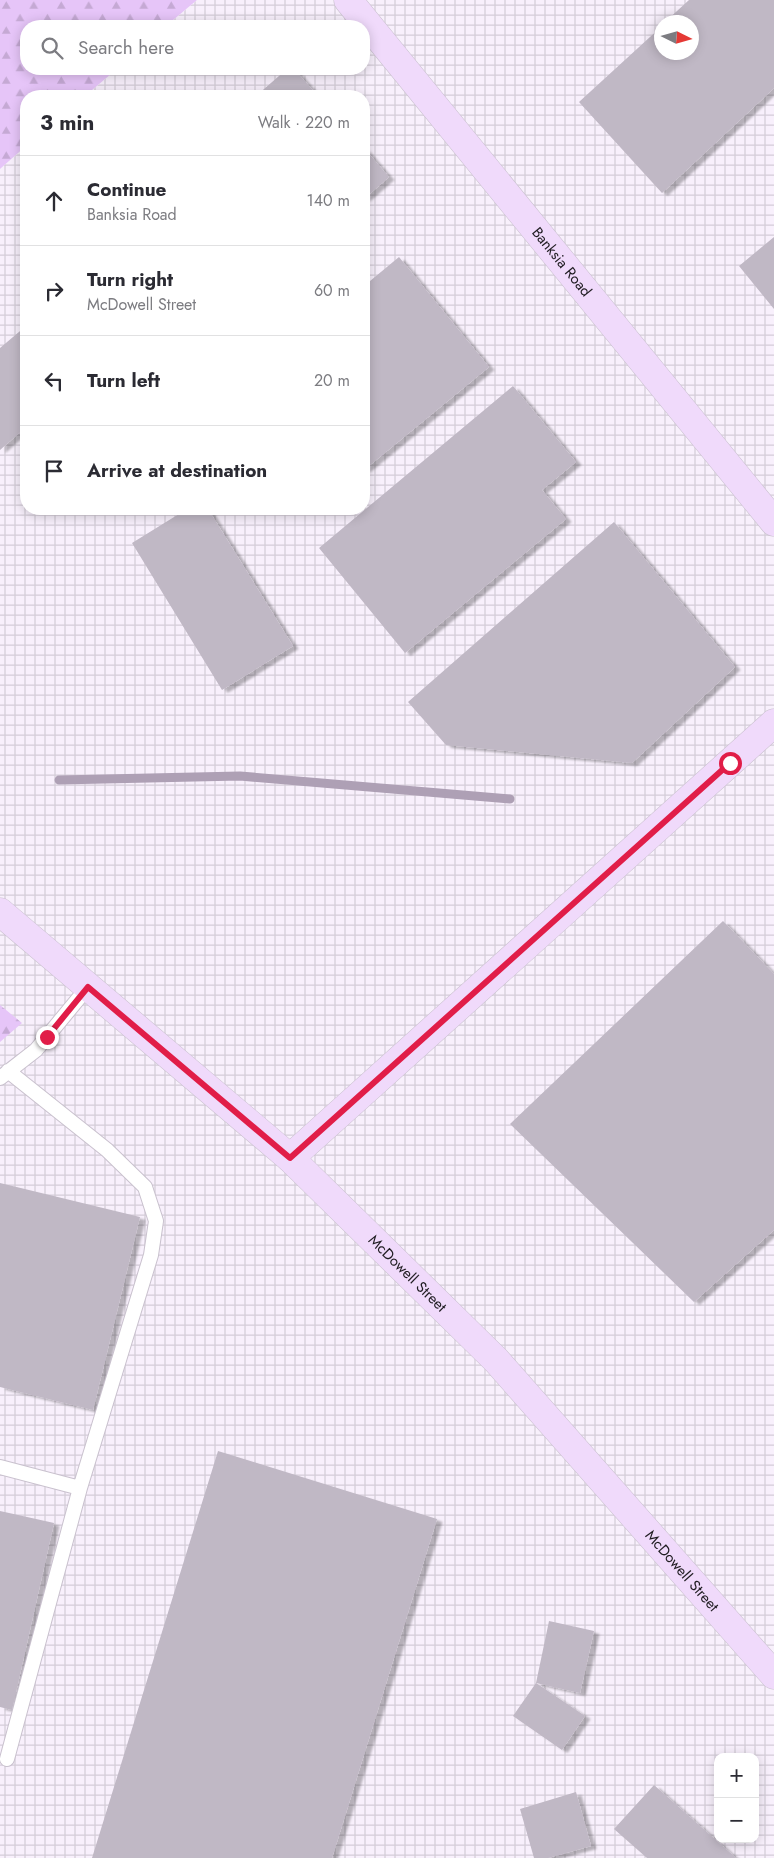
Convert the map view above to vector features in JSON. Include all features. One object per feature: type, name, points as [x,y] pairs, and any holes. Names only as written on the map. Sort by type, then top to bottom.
[{"type":"street","name":"Banksia Road","points":[[348,0],[364,20]]},
{"type":"street","name":"Banksia Road","points":[[370,27],[774,522]]},
{"type":"street","points":[[290,1158],[774,723]]},
{"type":"street","name":"McDowell Street","points":[[0,912],[290,1158],[496,1360],[774,1676]]},
{"type":"lane","points":[[7,1759],[80,1488],[151,1255],[156,1221],[145,1187],[107,1150],[4,1075],[36,1050],[88,987]]},
{"type":"lane","points":[[0,1467],[80,1488]]},
{"type":"shaded area","points":[[197,0],[774,0],[774,1858],[0,1858],[0,169],[20,151],[20,515],[370,515],[370,90],[92,90],[110,75],[370,75],[370,20],[173,20]]},
{"type":"green space","points":[[0,0],[197,0],[173,20],[20,20],[20,75],[110,75],[92,90],[20,90],[20,151],[0,169]]},
{"type":"green space","points":[[0,1005],[22,1023],[0,1042]]},
{"type":"building","points":[[689,0],[774,0],[774,88],[662,193],[579,102],[654,33],[654,60],[699,60],[699,15],[673,15]]},
{"type":"building","points":[[280,75],[299,75],[313,90],[263,90]]},
{"type":"building","points":[[370,155],[389,177],[370,194]]},
{"type":"building","points":[[774,237],[774,309],[739,266]]},
{"type":"building","points":[[399,257],[489,367],[370,465],[370,281]]},
{"type":"building","points":[[20,331],[20,432],[0,450],[0,348]]},
{"type":"building","points":[[513,386],[576,462],[542,490],[566,519],[405,653],[319,548],[359,515],[370,515],[370,505]]},
{"type":"building","points":[[177,515],[212,515],[293,646],[222,690],[132,543]]},
{"type":"building","points":[[614,522],[735,667],[632,763],[446,745],[408,702]]},
{"type":"building","points":[[723,921],[774,974],[774,1230],[694,1302],[510,1124]]},
{"type":"building","points":[[0,1183],[140,1217],[93,1410],[0,1387]]},
{"type":"building","points":[[218,1451],[437,1519],[332,1858],[92,1858]]},
{"type":"building","points":[[0,1511],[54,1523],[12,1710],[0,1707]]},
{"type":"building","points":[[549,1621],[594,1631],[580,1693],[536,1683]]},
{"type":"building","points":[[536,1683],[585,1716],[562,1750],[513,1716]]},
{"type":"building","points":[[654,1785],[714,1838],[714,1843],[719,1843],[736,1858],[647,1858],[614,1829]]},
{"type":"building","points":[[576,1792],[591,1846],[548,1858],[534,1858],[520,1809]]},
{"type":"waterway","points":[[59,780],[240,776],[510,799]]},
{"type":"route","points":[[47,1037],[88,987],[290,1158],[730,763]]}]
